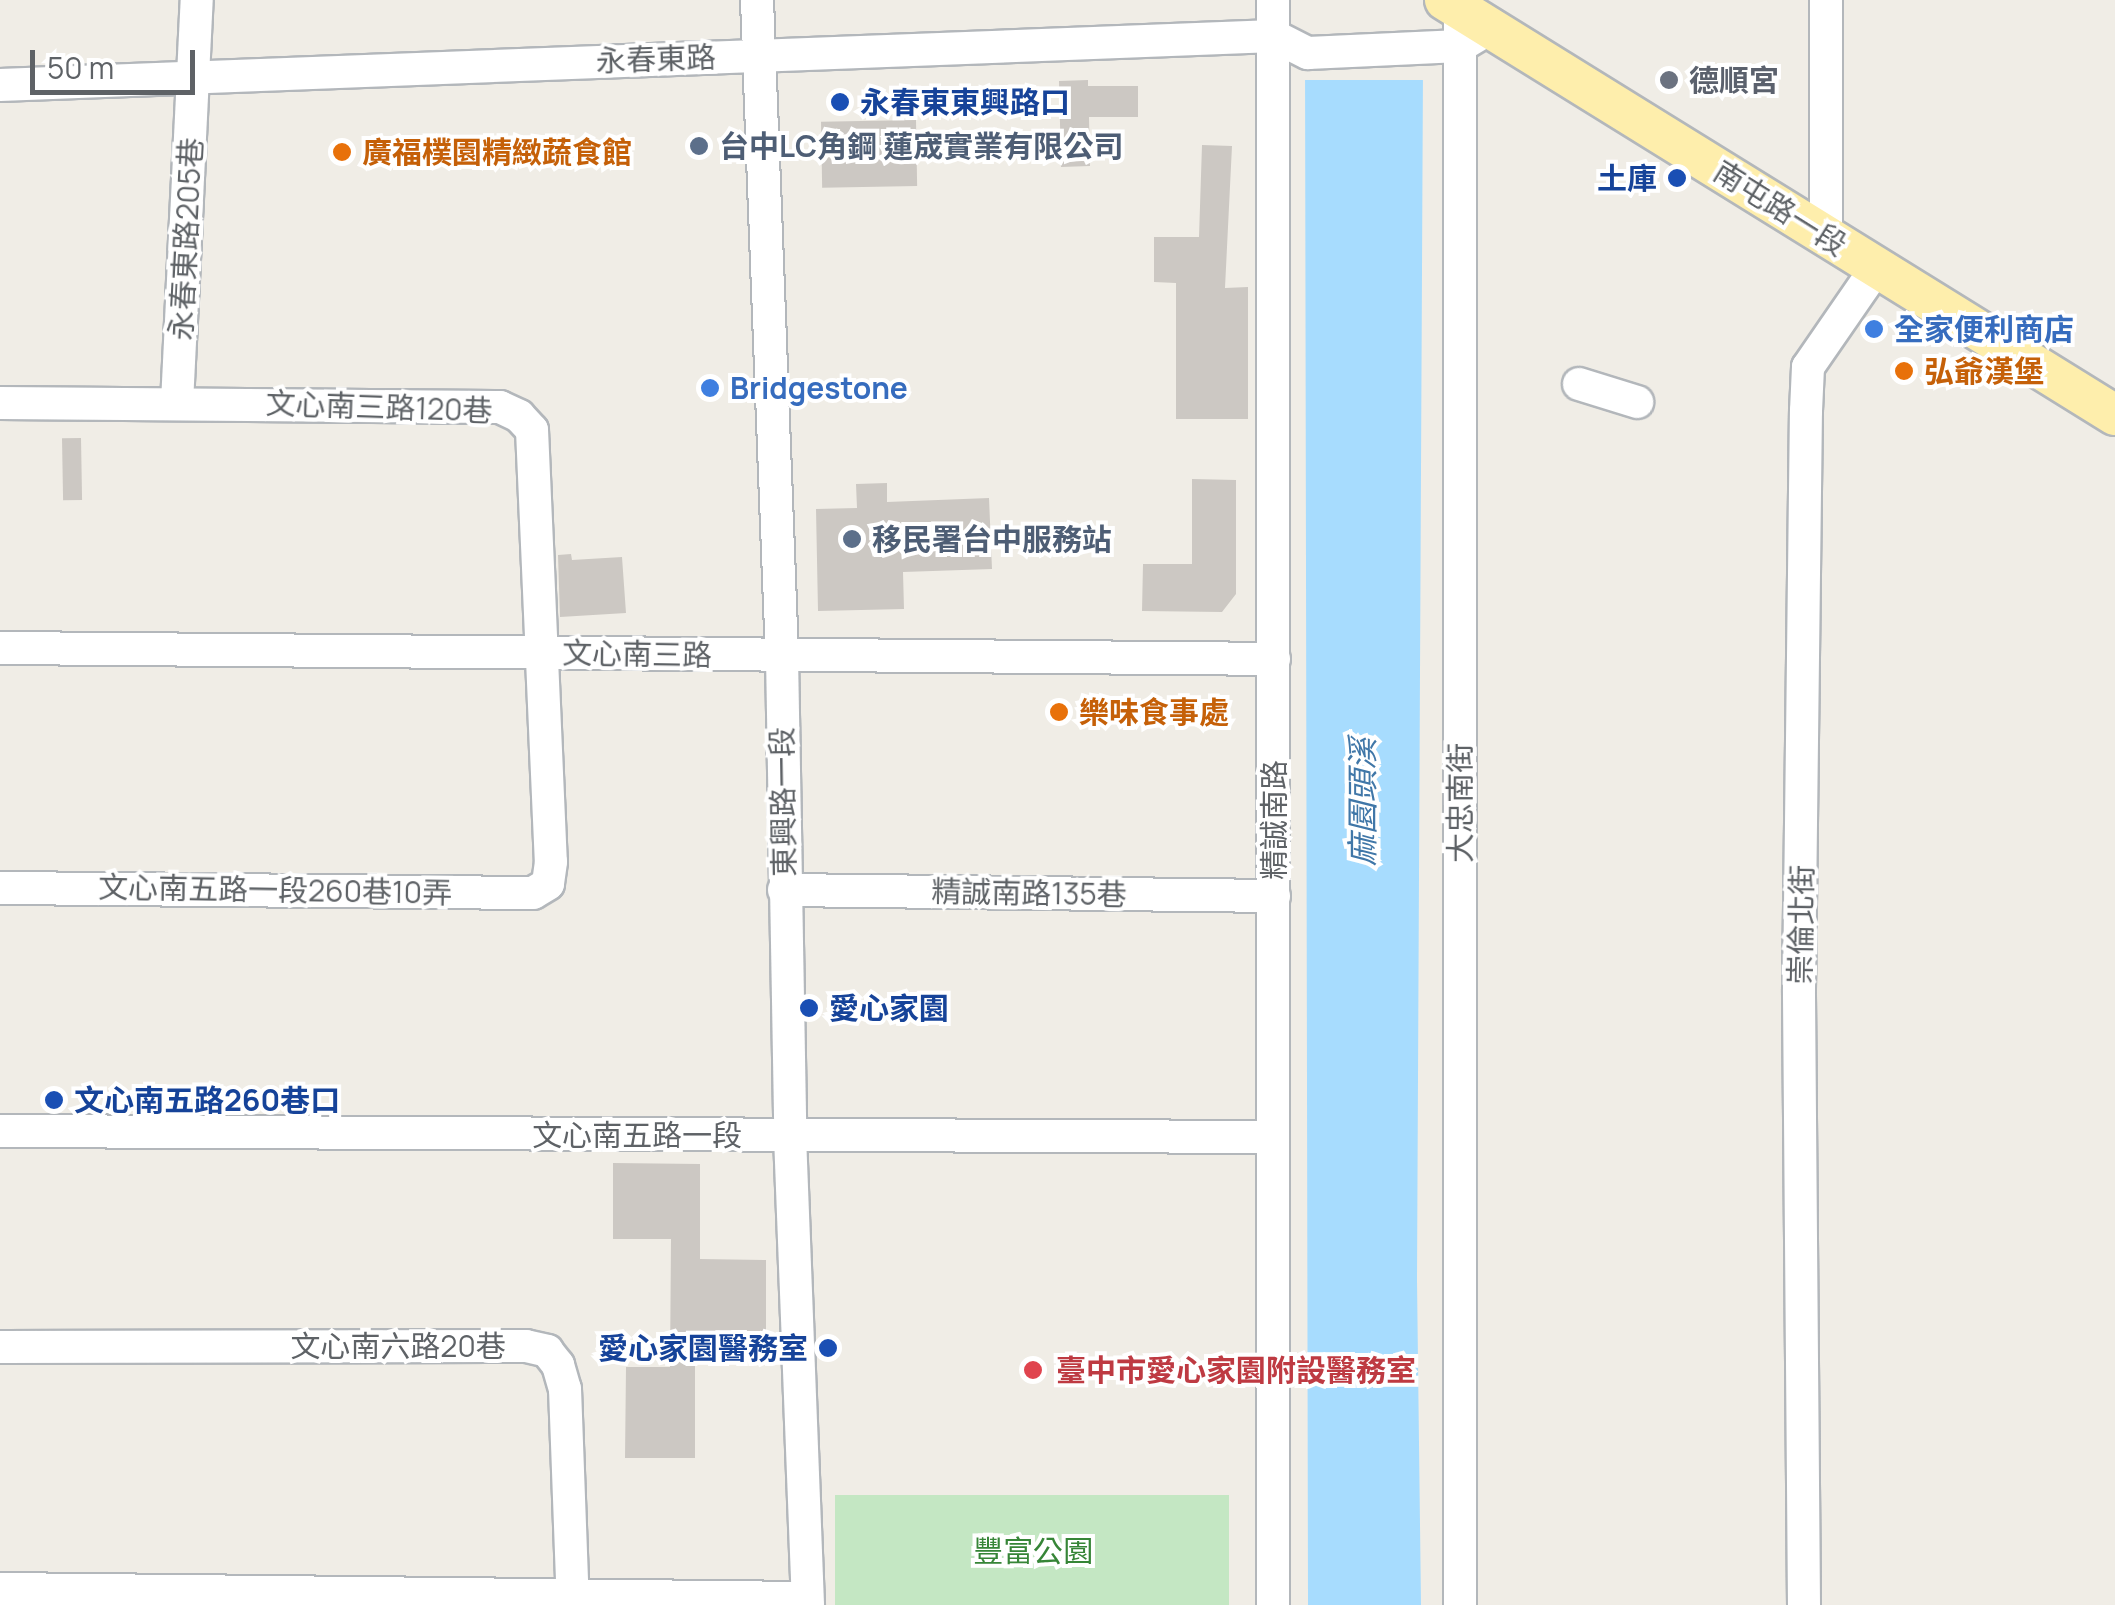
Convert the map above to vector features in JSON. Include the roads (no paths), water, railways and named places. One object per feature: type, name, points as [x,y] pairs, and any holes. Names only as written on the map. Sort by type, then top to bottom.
[{"type":"main road","name":"南屯路一段","points":[[1458,21],[1877,267],[2115,416]]},
{"type":"street","name":"永春東路205巷","points":[[177,403],[197,0]]},
{"type":"street","name":"東興路一段","points":[[757,0],[782,656],[790,1136],[807,1602]]},
{"type":"street","name":"精誠南路","points":[[1273,0],[1273,1605]]},
{"type":"street","points":[[1826,0],[1826,238]]},
{"type":"street","name":"永春東路","points":[[0,85],[1274,36],[1308,52],[1458,21]]},
{"type":"street","name":"大忠南街","points":[[1458,21],[1460,1605]]},
{"type":"street","name":"崇倫北街","points":[[1804,1605],[1800,989],[1808,367],[1877,267]]},
{"type":"street","points":[[1579,384],[1637,402]]},
{"type":"street","name":"文心南三路120巷","points":[[0,404],[500,407],[519,416],[532,430],[551,862],[548,884]]},
{"type":"street","name":"文心南三路","points":[[0,648],[1274,659]]},
{"type":"street","name":"文心南五路一段260巷10弄","points":[[0,888],[532,893],[548,884]]},
{"type":"street","name":"精誠南路135巷","points":[[784,890],[1274,896]]},
{"type":"street","name":"文心南五路一段","points":[[0,1131],[1273,1137]]},
{"type":"street","name":"文心南六路20巷","points":[[0,1347],[526,1346],[548,1351],[558,1365],[565,1389],[573,1600]]},
{"type":"street","points":[[0,1589],[807,1602]]},
{"type":"water","name":"麻園頭溪","points":[[1305,54],[1423,69],[1417,1280],[1421,1605],[1308,1605]]},
{"type":"place","name":"德順宮","points":[[1669,80]]},
{"type":"place","name":"永春東東興路口","points":[[840,102]]},
{"type":"place","name":"台中LC角鋼 蓮宬實業有限公司","points":[[699,146]]},
{"type":"place","name":"廣福樸園精緻蔬食館","points":[[342,152]]},
{"type":"place","name":"土庫","points":[[1677,178]]},
{"type":"place","name":"全家便利商店","points":[[1874,329]]},
{"type":"place","name":"弘爺漢堡","points":[[1904,371]]},
{"type":"place","name":"Bridgestone","points":[[710,388]]},
{"type":"place","name":"移民署台中服務站","points":[[852,539]]},
{"type":"place","name":"樂味食事處","points":[[1059,712]]},
{"type":"place","name":"愛心家園","points":[[809,1008]]},
{"type":"place","name":"文心南五路260巷口","points":[[54,1100]]},
{"type":"place","name":"愛心家園醫務室","points":[[828,1348]]},
{"type":"place","name":"臺中市愛心家園附設醫務室","points":[[1033,1370]]},
{"type":"park label","name":"豐富公園","points":[[1033,1551]]}]
